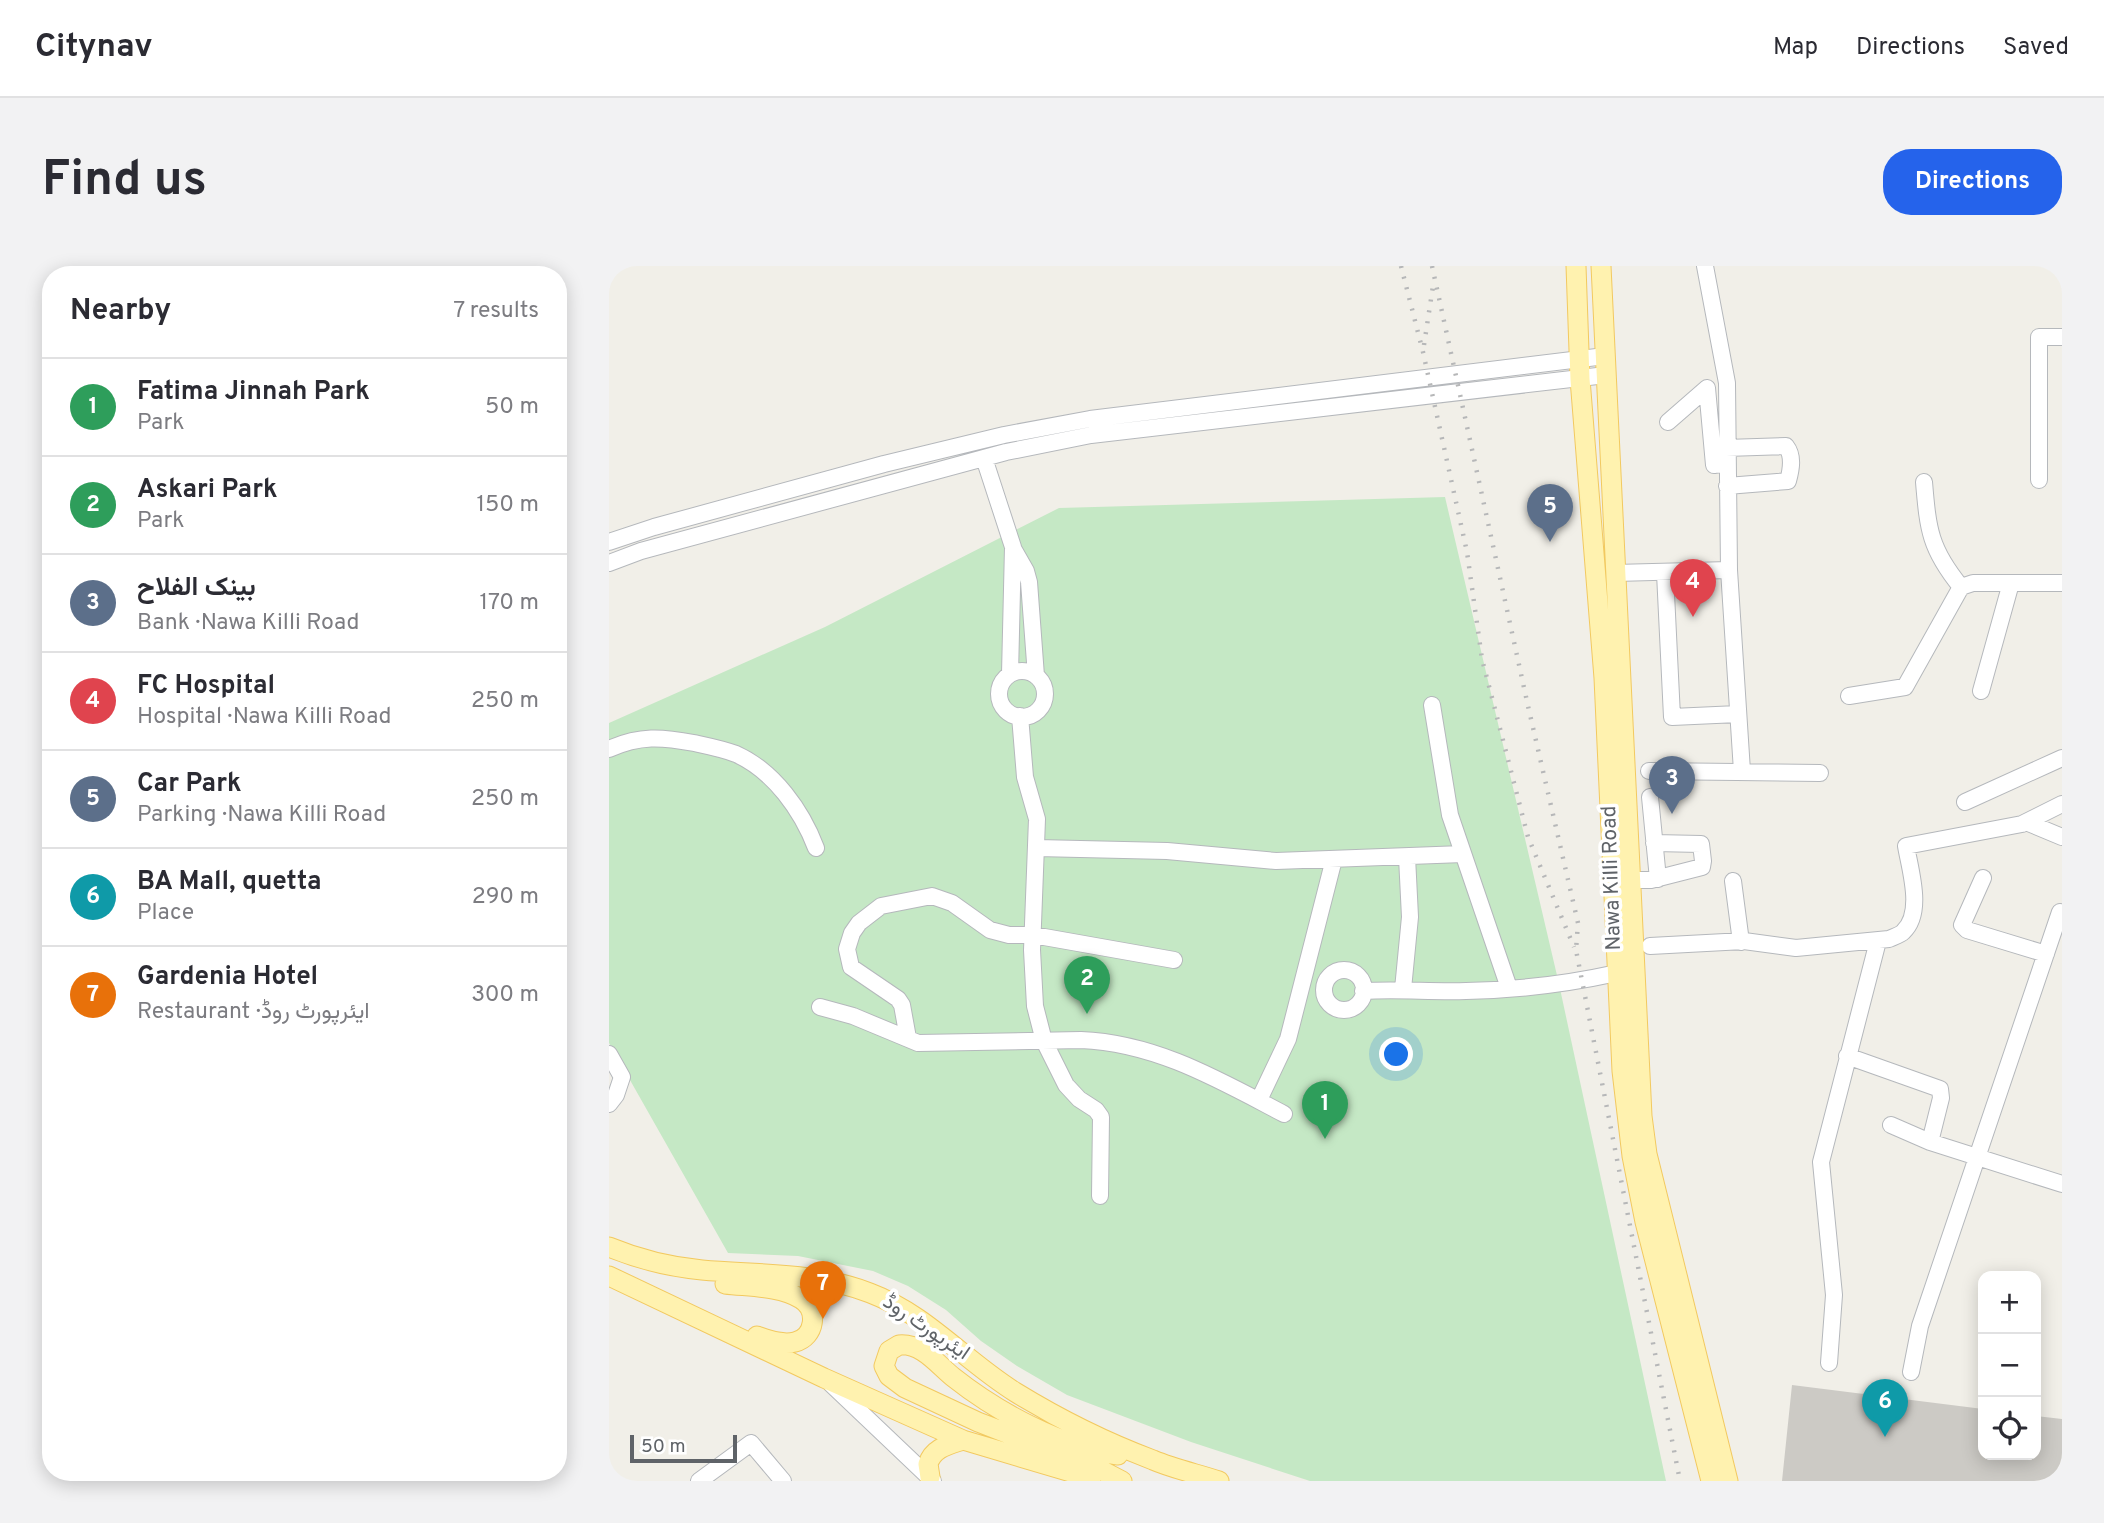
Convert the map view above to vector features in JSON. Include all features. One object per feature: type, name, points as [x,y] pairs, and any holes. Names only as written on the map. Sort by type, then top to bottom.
[{"type":"main road","name":"Nawa Killi Road","points":[[1576,266],[1579,370],[1604,678],[1622,1071],[1632,1156],[1646,1222],[1711,1481]]},
{"type":"main road","name":"Nawa Killi Road","points":[[1601,266],[1629,880],[1644,1133],[1728,1481]]},
{"type":"main road","name":"ایئرپورٹ روڈ","points":[[609,1247],[699,1270],[811,1278],[850,1285],[889,1300],[910,1313],[1013,1390],[1084,1430],[1155,1461],[1219,1481]]},
{"type":"main road","points":[[673,1265],[691,1278],[791,1295],[808,1305],[813,1318],[810,1332],[803,1339],[785,1343],[729,1327],[716,1326]]},
{"type":"main road","points":[[609,1276],[824,1378],[963,1440],[1102,1481]]},
{"type":"main road","points":[[1122,1481],[1097,1468],[968,1418],[905,1388],[886,1372],[884,1366],[887,1355],[899,1345],[912,1346],[929,1355],[949,1374],[988,1403],[1042,1431],[1109,1454],[1155,1461]]},
{"type":"main road","points":[[932,1479],[928,1464],[935,1452],[963,1440]]},
{"type":"street","points":[[1705,266],[1727,383],[1730,570],[1742,771]]},
{"type":"street","points":[[2039,480],[2039,337],[2062,337]]},
{"type":"street","points":[[609,563],[641,551],[984,458],[1091,435],[1606,366]]},
{"type":"street","points":[[609,542],[653,527],[871,468],[1005,435],[1090,419],[1579,370]]},
{"type":"street","points":[[1668,422],[1707,388],[1714,465],[1727,455],[1786,446],[1790,451],[1791,470],[1787,481],[1727,486]]},
{"type":"street","points":[[984,458],[1013,547],[1029,582],[1036,676]]},
{"type":"street","points":[[1924,482],[1927,516],[1934,548],[1943,565],[1961,587]]},
{"type":"street","points":[[1010,674],[1013,547]]},
{"type":"street","points":[[1615,573],[1730,570]]},
{"type":"street","points":[[1665,573],[1672,717],[1738,714]]},
{"type":"street","points":[[1849,696],[1905,687],[1961,587],[1973,583],[2062,583]]},
{"type":"street","points":[[1981,691],[2011,583]]},
{"type":"street","points":[[1020,671],[1036,676],[1044,686],[1046,696],[1035,713],[1020,716],[1006,710],[1000,702],[999,691],[1010,674],[1020,671]]},
{"type":"street","points":[[1432,705],[1445,789],[1463,854],[1509,988]]},
{"type":"street","points":[[1020,716],[1025,777],[1037,819],[1033,992],[1044,1041],[1066,1085],[1101,1116],[1101,1196]]},
{"type":"street","points":[[609,749],[636,740],[663,737],[737,755],[759,768],[796,809],[816,848]]},
{"type":"street","points":[[1965,802],[2062,758]]},
{"type":"street","points":[[1649,771],[1820,773]]},
{"type":"street","points":[[1650,797],[1658,879]]},
{"type":"street","points":[[1650,946],[1741,942],[1796,948],[1878,941],[1902,933],[1909,924],[1914,908],[1906,846],[2026,822],[2062,804]]},
{"type":"street","points":[[2026,822],[2062,837]]},
{"type":"street","points":[[1629,880],[1658,879],[1702,867],[1701,844],[1654,843]]},
{"type":"street","points":[[1037,848],[1167,851],[1276,861],[1463,854]]},
{"type":"street","points":[[1403,989],[1410,917],[1406,857]]},
{"type":"street","points":[[1259,1100],[1288,1040],[1334,859]]},
{"type":"street","points":[[1983,878],[1962,925],[1967,930],[2046,954]]},
{"type":"street","points":[[1733,881],[1741,942]]},
{"type":"street","points":[[908,1038],[902,1005],[898,999],[857,973],[849,964],[847,949],[852,933],[859,923],[881,906],[932,896],[952,903],[990,930],[1174,960]]},
{"type":"street","points":[[1911,1372],[1920,1326],[2060,912]]},
{"type":"street","points":[[1829,1363],[1834,1295],[1821,1161],[1878,941]]},
{"type":"street","points":[[1363,991],[1466,991],[1509,988],[1559,984],[1617,973]]},
{"type":"street","points":[[820,1007],[929,1044],[1106,1041],[1142,1049],[1188,1064],[1285,1114]]},
{"type":"street","points":[[609,1054],[622,1077],[616,1095],[609,1104]]},
{"type":"street","points":[[1847,1056],[1940,1089],[1941,1098],[1930,1142]]},
{"type":"street","points":[[1891,1125],[1930,1142],[2062,1184]]},
{"type":"street","points":[[824,1378],[932,1479]]},
{"type":"street","points":[[699,1481],[751,1443],[783,1481]]},
{"type":"green space","points":[[1445,497],[1559,984],[1666,1481],[1310,1481],[1191,1442],[1067,1395],[981,1341],[946,1310],[908,1286],[873,1271],[798,1256],[728,1253],[609,1043],[609,723],[825,627],[1059,508]]},
{"type":"building","points":[[1792,1385],[1978,1408],[1978,1460],[2041,1460],[2041,1417],[2062,1419],[2062,1481],[1782,1481]]},
{"type":"railway","points":[[1401,266],[1467,552],[1482,659],[1528,837],[1574,947]]},
{"type":"railway","points":[[1432,266],[1578,923],[1576,950],[1680,1481]]},
{"type":"railway","points":[[1424,345],[1433,286]]},
{"type":"place","name":"Car Park","points":[[1550,542]]},
{"type":"place","name":"FC Hospital","points":[[1693,617]]},
{"type":"place","name":"بینک الفلاح","points":[[1672,814]]},
{"type":"place","name":"Askari Park","points":[[1087,1014]]},
{"type":"place","name":"Fatima Jinnah Park","points":[[1325,1139]]},
{"type":"place","name":"Gardenia Hotel","points":[[823,1319]]},
{"type":"place","name":"BA Mall, quetta","points":[[1885,1437]]}]
